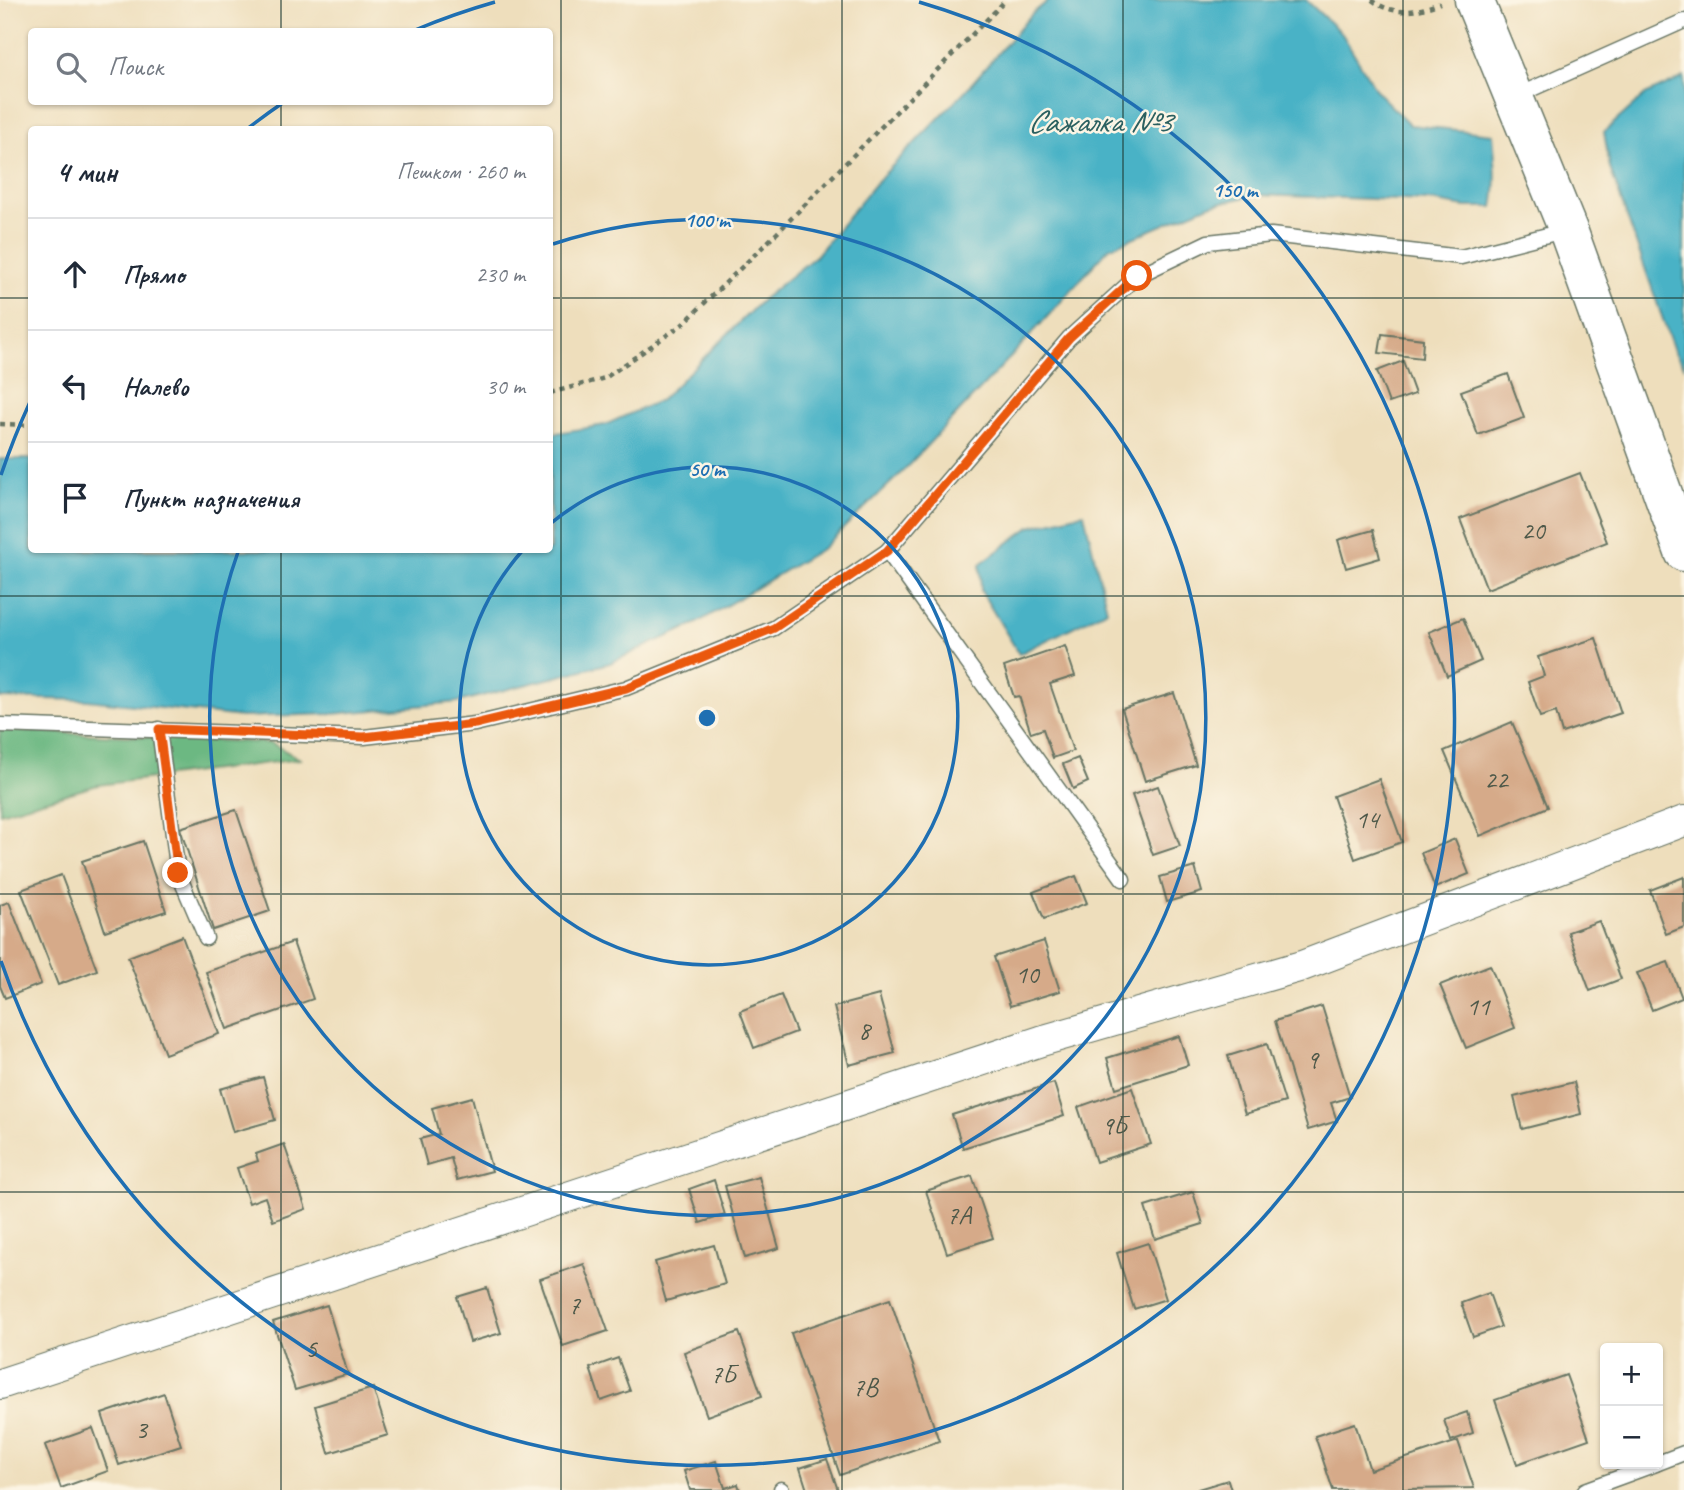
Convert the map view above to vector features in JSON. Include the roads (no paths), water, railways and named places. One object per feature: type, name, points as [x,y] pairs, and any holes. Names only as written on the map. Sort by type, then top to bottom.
[{"type":"street","points":[[1475,0],[1568,230],[1684,552]]},
{"type":"street","points":[[0,1384],[1027,1046],[1302,966],[1684,821]]},
{"type":"lane","points":[[1514,96],[1684,21]]},
{"type":"lane","points":[[0,725],[364,737],[475,724],[626,688],[774,628],[887,551],[1069,338],[1137,276],[1196,247],[1208,242],[1271,235],[1461,257],[1568,230]]},
{"type":"lane","points":[[887,551],[1123,879]]},
{"type":"lane","points":[[159,729],[178,873],[206,938]]},
{"type":"lane","points":[[1663,1461],[1684,1453]]},
{"type":"lane","points":[[1586,1490],[1641,1469]]},
{"type":"water","name":"Сажалка №3","points":[[1049,0],[1306,0],[1342,34],[1378,93],[1410,125],[1493,134],[1496,180],[1493,207],[1466,207],[1430,201],[1256,195],[1209,205],[1109,248],[902,472],[823,548],[695,624],[610,663],[458,702],[332,714],[242,717],[88,700],[0,698],[0,459],[28,459],[28,553],[553,553],[553,434],[605,425],[661,400],[763,299],[817,255],[873,186],[966,90],[1032,14]]},
{"type":"water","points":[[1684,77],[1684,366],[1674,351],[1610,168],[1604,132],[1645,95]]},
{"type":"water","points":[[1084,513],[1107,610],[1019,654],[981,591],[980,564],[1030,527]]}]
